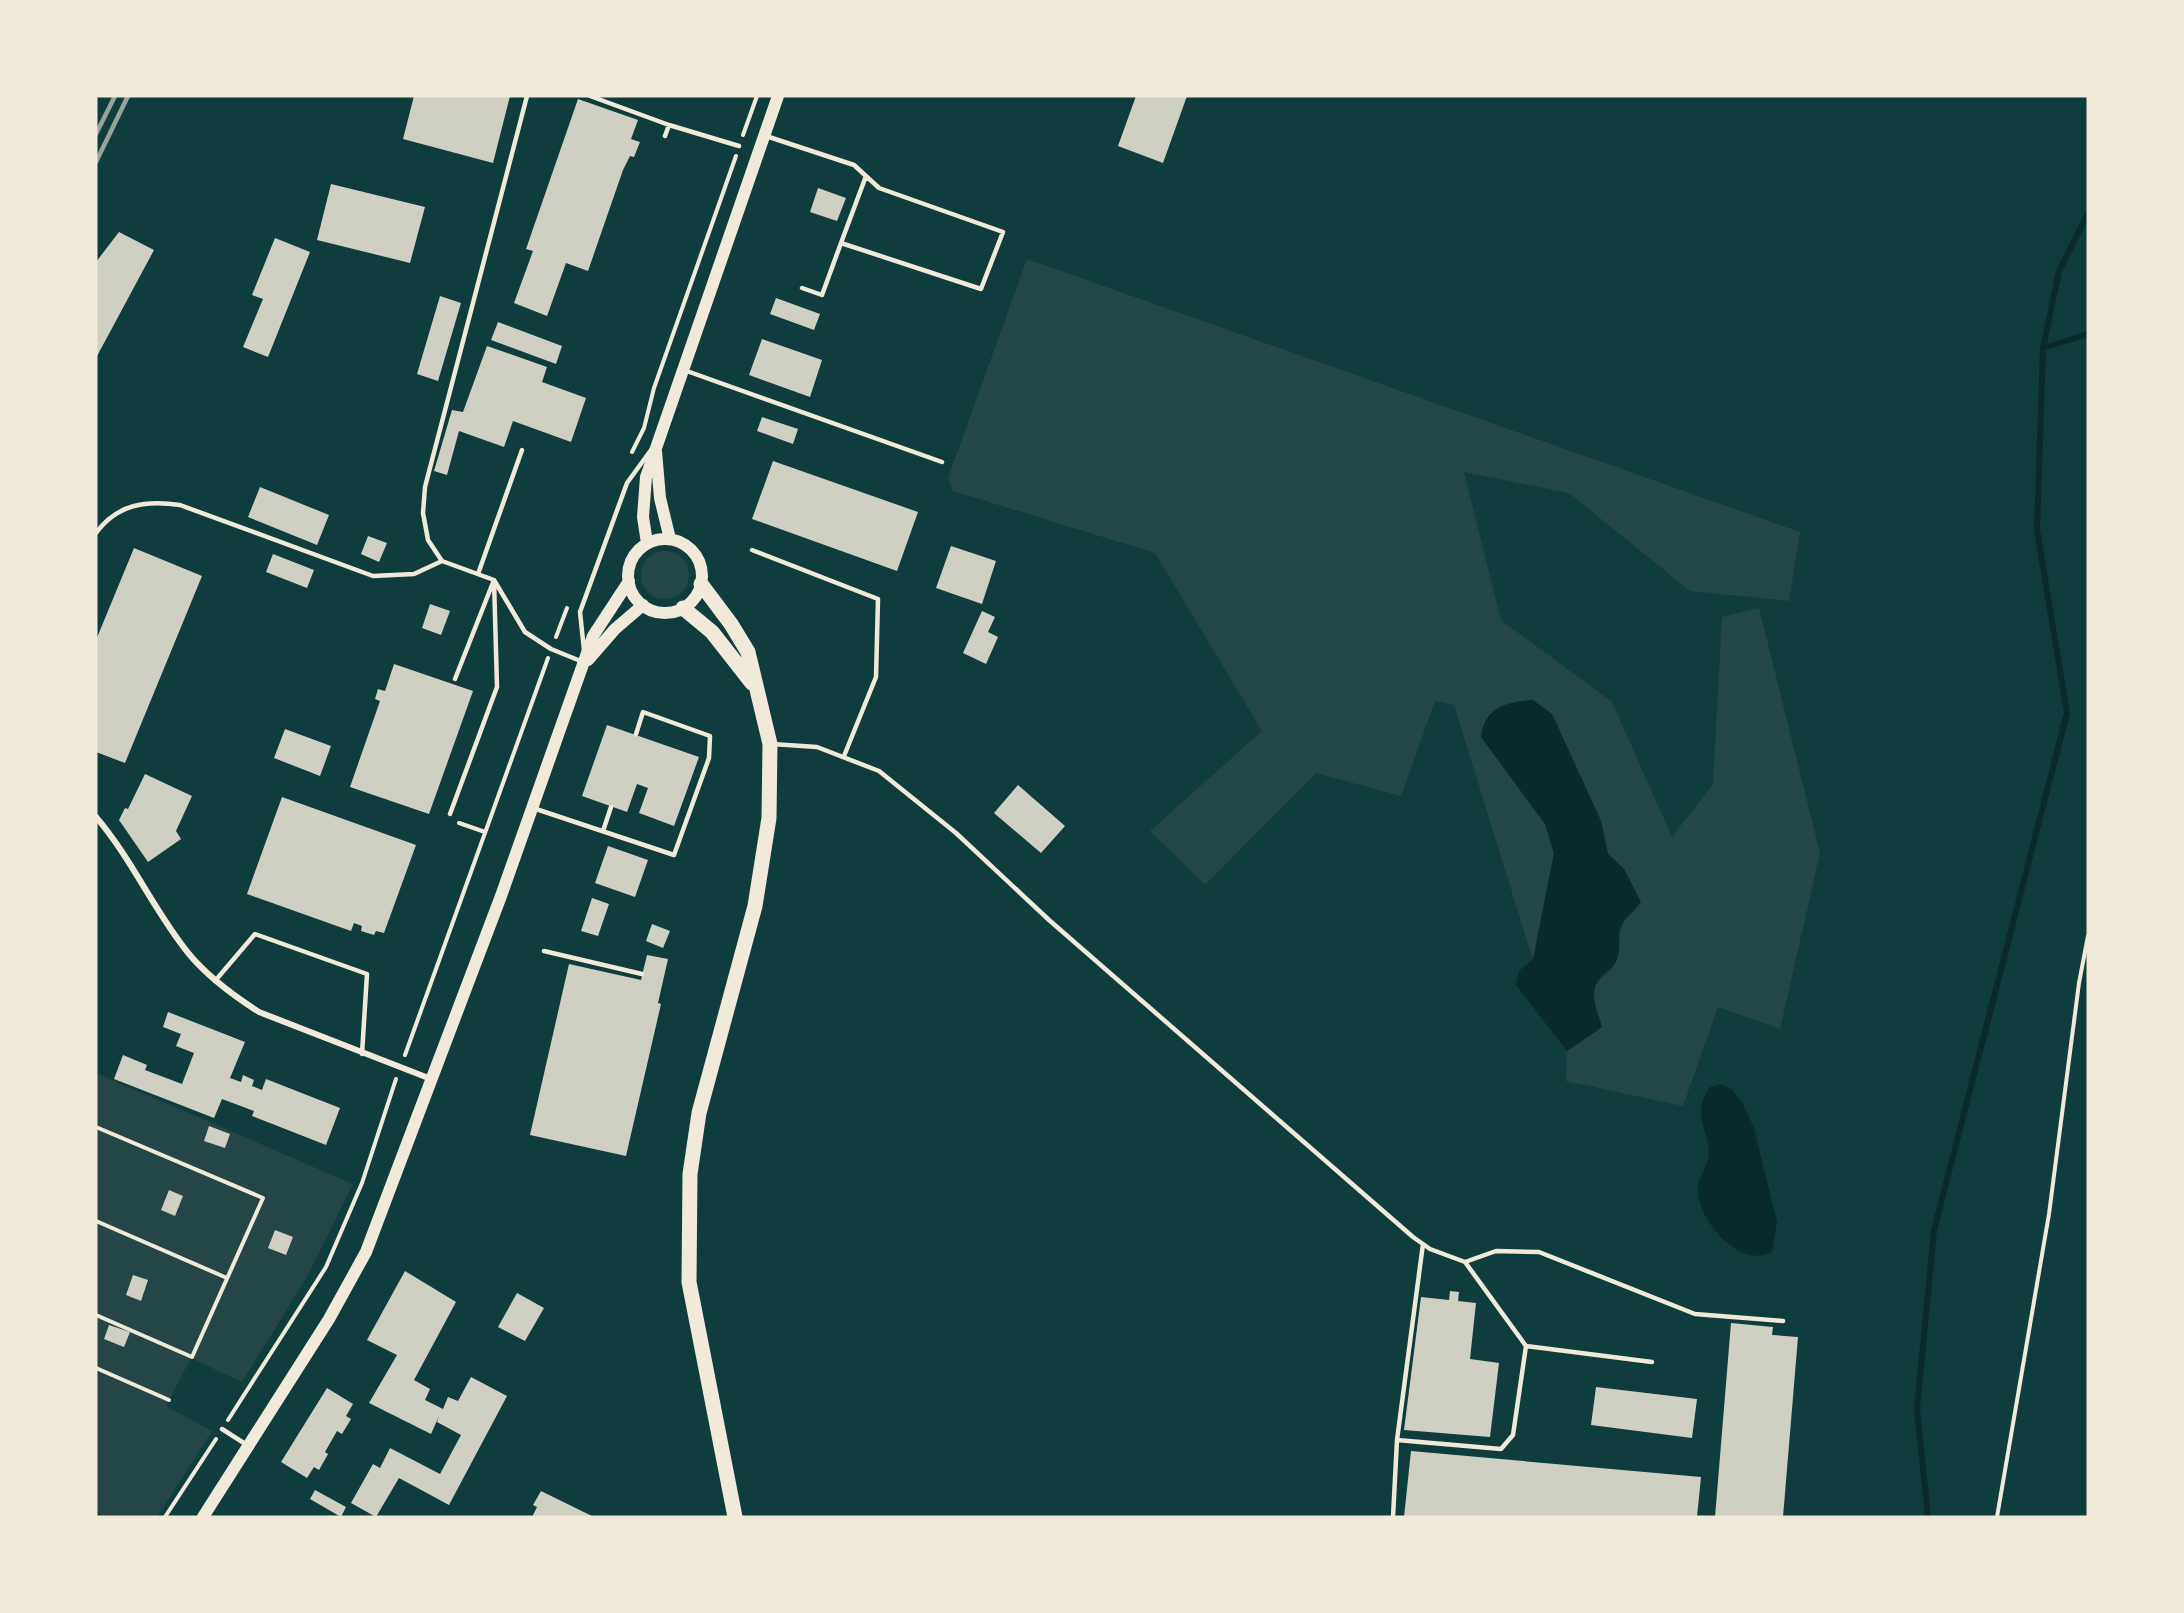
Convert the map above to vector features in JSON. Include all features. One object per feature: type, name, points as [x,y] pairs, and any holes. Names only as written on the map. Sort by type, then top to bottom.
[{"type":"main road","points":[[647,543],[643,517],[645,477],[778,96]]},
{"type":"main road","points":[[656,443],[660,498],[670,539]]},
{"type":"main road","points":[[203,1517],[329,1319],[366,1252],[533,808],[600,622],[628,581],[631,560],[647,543],[670,539],[685,544],[697,557],[702,570],[701,584],[694,599],[683,608],[661,612],[642,605],[633,595],[628,581]]},
{"type":"main road","points":[[701,584],[731,624],[748,652],[770,744],[769,818],[755,906],[699,1113],[690,1174],[689,1282],[735,1517]]},
{"type":"main road","points":[[585,663],[615,628],[642,605]]},
{"type":"main road","points":[[683,608],[712,632],[758,691]]},
{"type":"street","points":[[96,817],[124,853],[189,954],[215,981],[259,1012],[431,1079]]},
{"type":"lane","points":[[527,96],[425,487],[423,513],[428,540],[442,561],[494,580],[525,632],[551,650],[585,663],[580,612],[627,483],[656,443]]},
{"type":"lane","points":[[590,96],[669,125],[739,146]]},
{"type":"lane","points":[[665,136],[669,125]]},
{"type":"lane","points":[[764,135],[854,165],[879,188],[1003,232],[981,289],[841,243]]},
{"type":"lane","points":[[802,288],[822,295],[866,176]]},
{"type":"lane","points":[[681,369],[942,462]]},
{"type":"lane","points":[[478,574],[522,450]]},
{"type":"lane","points":[[96,533],[104,522],[128,506],[156,501],[180,505],[373,576],[414,574],[442,561]]},
{"type":"lane","points":[[752,550],[878,599],[876,677],[844,756]]},
{"type":"lane","points":[[455,679],[494,580]]},
{"type":"lane","points":[[450,814],[497,687],[494,580]]},
{"type":"lane","points":[[533,808],[674,855],[709,758],[710,736],[643,712],[636,734]]},
{"type":"lane","points":[[770,744],[817,747],[879,771],[956,833],[1049,920],[1423,1244],[1465,1262],[1526,1346],[1512,1435],[1501,1449],[1397,1440]]},
{"type":"lane","points":[[603,831],[611,807]]},
{"type":"lane","points":[[215,981],[255,934],[367,974],[363,1054]]},
{"type":"lane","points":[[544,951],[642,974]]},
{"type":"lane","points":[[1393,1517],[1397,1440],[1423,1244]]},
{"type":"lane","points":[[1465,1262],[1496,1251],[1539,1252],[1695,1314],[1783,1321]]},
{"type":"lane","points":[[1526,1346],[1652,1362]]},
{"type":"lane","points":[[222,1429],[249,1446]]},
{"type":"path","points":[[629,458],[644,428],[654,388],[757,96]]},
{"type":"path","points":[[165,1517],[326,1267],[362,1183],[400,1068],[484,832],[568,606]]},
{"type":"path","points":[[450,814],[449,819],[484,832]]},
{"type":"path","points":[[1997,1517],[2049,1214],[2079,983],[2088,936]]},
{"type":"path","points":[[96,1127],[263,1198],[192,1357],[96,1316]]},
{"type":"path","points":[[96,1221],[227,1278]]},
{"type":"path","points":[[96,1368],[169,1400]]},
{"type":"shaded area","points":[[1027,259],[1800,532],[1789,601],[1690,591],[1569,493],[1464,472],[1501,620],[1612,702],[1672,837],[1713,784],[1722,617],[1759,608],[1820,853],[1780,1029],[1718,1007],[1683,1106],[1566,1081],[1567,1051],[1602,1027],[1594,1003],[1594,988],[1614,965],[1623,924],[1635,911],[1624,869],[1608,854],[1601,821],[1552,714],[1482,737],[1545,824],[1554,853],[1533,960],[1454,705],[1435,701],[1401,796],[1316,773],[1205,885],[1150,831],[1262,731],[1155,553],[953,491],[948,478]]},
{"type":"shaded area","points":[[665,551],[682,558],[689,575],[682,592],[665,599],[648,592],[641,575],[648,558]]},
{"type":"shaded area","points":[[1533,700],[1552,714],[1601,821],[1608,854],[1624,869],[1641,902],[1621,926],[1616,961],[1611,969],[1597,981],[1595,987],[1594,1001],[1602,1027],[1567,1051],[1516,985],[1519,971],[1533,960],[1554,853],[1545,824],[1481,737],[1487,719],[1498,708],[1514,702]]},
{"type":"shaded area","points":[[96,1073],[353,1184],[307,1277],[242,1382],[191,1358],[166,1406],[212,1431],[157,1517],[108,1517],[96,1512]]},
{"type":"shaded area","points":[[1721,1084],[1731,1089],[1742,1102],[1754,1128],[1777,1222],[1772,1252],[1759,1256],[1746,1254],[1721,1238],[1711,1226],[1699,1199],[1698,1186],[1709,1152],[1702,1120],[1702,1105],[1710,1087]]},
{"type":"building","points":[[414,96],[510,96],[493,163],[403,139]]},
{"type":"building","points":[[1136,96],[1187,96],[1163,163],[1118,146]]},
{"type":"building","points":[[578,99],[638,120],[631,139],[640,142],[634,157],[630,156],[623,170],[588,271],[566,263],[547,316],[514,303],[533,251],[526,249]]},
{"type":"building","points":[[331,184],[425,207],[410,263],[317,240]]},
{"type":"building","points":[[818,188],[846,198],[837,221],[810,212]]},
{"type":"building","points":[[119,232],[154,250],[96,358],[96,262]]},
{"type":"building","points":[[275,238],[310,252],[268,357],[243,347],[263,299],[252,295]]},
{"type":"building","points":[[440,296],[461,303],[438,381],[417,374]]},
{"type":"building","points":[[776,298],[820,314],[814,330],[770,314]]},
{"type":"building","points":[[498,322],[562,346],[556,364],[491,340]]},
{"type":"building","points":[[762,339],[822,360],[810,397],[749,375]]},
{"type":"building","points":[[487,346],[547,367],[542,382],[586,398],[571,442],[513,421],[504,447],[459,431],[447,475],[434,471],[452,410],[463,412]]},
{"type":"building","points":[[762,417],[798,429],[793,444],[757,431]]},
{"type":"building","points":[[773,461],[918,512],[897,571],[752,519]]},
{"type":"building","points":[[260,487],[329,515],[317,545],[248,517]]},
{"type":"building","points":[[368,536],[387,543],[379,562],[361,554]]},
{"type":"building","points":[[951,546],[996,561],[982,604],[936,588]]},
{"type":"building","points":[[134,548],[202,576],[125,763],[96,752],[96,640]]},
{"type":"building","points":[[273,554],[314,570],[307,588],[266,572]]},
{"type":"building","points":[[430,604],[450,611],[441,635],[422,628]]},
{"type":"building","points":[[982,611],[995,617],[988,632],[998,637],[986,664],[963,653]]},
{"type":"building","points":[[394,664],[473,691],[429,814],[350,787],[380,701],[375,699],[378,689],[385,691]]},
{"type":"building","points":[[607,725],[699,757],[674,826],[639,813],[648,788],[637,784],[627,812],[582,796]]},
{"type":"building","points":[[285,729],[331,746],[320,776],[274,758]]},
{"type":"building","points":[[145,774],[192,796],[176,831],[181,839],[148,862],[119,820],[125,808],[128,809]]},
{"type":"building","points":[[1018,785],[1065,826],[1041,853],[994,813]]},
{"type":"building","points":[[282,797],[416,845],[384,933],[376,931],[374,935],[361,931],[362,926],[354,923],[351,931],[247,894]]},
{"type":"building","points":[[608,846],[648,860],[635,897],[595,883]]},
{"type":"building","points":[[592,898],[609,904],[598,936],[581,931]]},
{"type":"building","points":[[652,924],[670,931],[663,948],[646,941]]},
{"type":"building","points":[[647,955],[668,959],[658,1003],[661,1004],[626,1156],[530,1135],[569,964],[641,980]]},
{"type":"building","points":[[168,1012],[245,1042],[230,1078],[241,1082],[243,1075],[254,1080],[252,1086],[262,1090],[266,1079],[340,1108],[326,1145],[252,1116],[254,1111],[222,1099],[214,1118],[114,1079],[123,1055],[147,1065],[145,1070],[182,1084],[194,1053],[176,1046],[181,1034],[163,1027]]},
{"type":"building","points":[[209,1126],[230,1134],[225,1148],[204,1141]]},
{"type":"building","points":[[169,1190],[183,1196],[175,1216],[161,1210]]},
{"type":"building","points":[[275,1230],[293,1237],[286,1255],[268,1248]]},
{"type":"building","points":[[405,1271],[456,1302],[414,1380],[430,1389],[425,1400],[443,1409],[448,1397],[458,1401],[471,1377],[507,1396],[449,1505],[399,1478],[376,1517],[351,1503],[373,1464],[380,1468],[390,1448],[440,1474],[461,1435],[437,1422],[439,1416],[431,1434],[369,1403],[397,1355],[367,1340]]},
{"type":"building","points":[[133,1275],[148,1280],[141,1301],[126,1295]]},
{"type":"building","points":[[1450,1291],[1459,1292],[1458,1301],[1476,1303],[1470,1359],[1499,1363],[1490,1437],[1404,1430],[1421,1297],[1449,1300]]},
{"type":"building","points":[[517,1293],[544,1308],[525,1341],[498,1327]]},
{"type":"building","points":[[1731,1323],[1773,1327],[1772,1335],[1798,1337],[1783,1517],[1715,1517]]},
{"type":"building","points":[[109,1325],[130,1332],[124,1347],[104,1339]]},
{"type":"building","points":[[1596,1387],[1697,1399],[1692,1438],[1591,1425]]},
{"type":"building","points":[[327,1388],[353,1404],[346,1416],[351,1419],[342,1434],[337,1431],[325,1452],[328,1454],[319,1470],[314,1467],[307,1478],[281,1462]]},
{"type":"building","points":[[1411,1451],[1701,1477],[1697,1517],[1404,1517]]},
{"type":"building","points":[[315,1490],[346,1507],[341,1517],[310,1499]]},
{"type":"building","points":[[541,1491],[594,1517],[532,1517],[537,1507],[533,1505]]},
{"type":"waterway","points":[[1928,1517],[1917,1409],[1934,1230],[2067,713],[2037,530],[2043,348],[2059,271],[2088,213]]},
{"type":"waterway","points":[[2043,348],[2088,334]]},
{"type":"railway","points":[[96,134],[115,96]]},
{"type":"railway","points":[[96,162],[128,96]]}]
